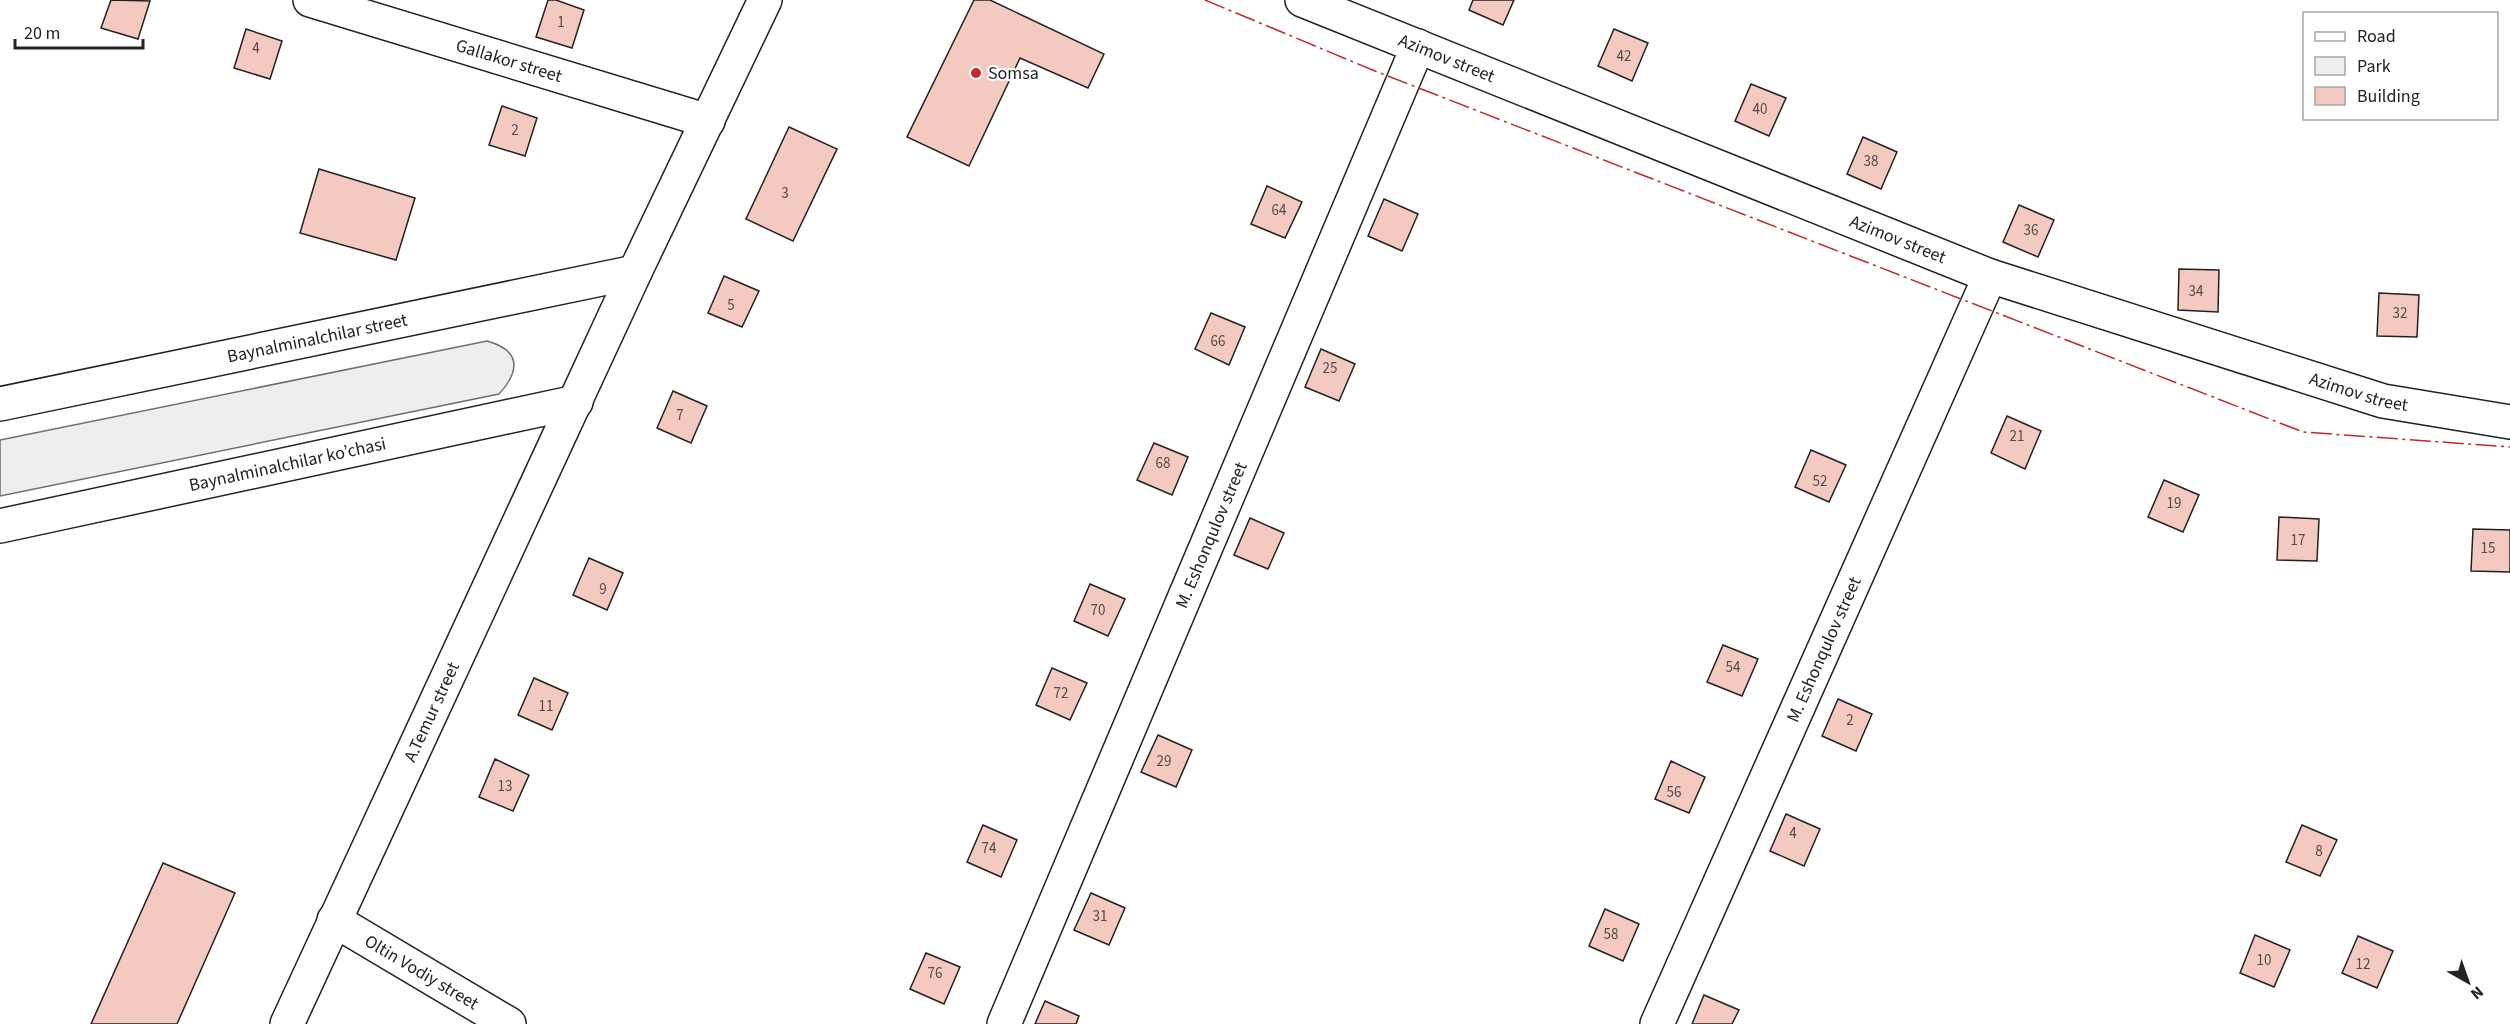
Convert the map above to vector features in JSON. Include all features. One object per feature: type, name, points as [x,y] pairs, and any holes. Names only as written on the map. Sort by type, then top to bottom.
[{"type":"street","name":"Gallakor street","points":[[310,0],[708,121]]},
{"type":"street","name":"A.Temur street","points":[[287,1024],[635,272],[765,0]]},
{"type":"street","name":"Azimov street","points":[[1302,0],[1990,276],[2383,401],[2510,422]]},
{"type":"street","name":"M. Eshonqulov street","points":[[1004,1024],[1418,46]]},
{"type":"street","name":"Baynalminalchilar street","points":[[0,404],[635,272]]},
{"type":"street","name":"M. Eshonqulov street","points":[[1657,1024],[1990,276]]},
{"type":"street","name":"Baynalminalchilar ko’chasi","points":[[0,526],[576,402]]},
{"type":"street","name":"Oltin Vodiy street","points":[[334,920],[509,1024]]},
{"type":"green space","points":[[487,341],[506,350],[514,362],[511,377],[499,394],[0,496],[0,440]]},
{"type":"building","points":[[111,0],[150,1],[138,39],[101,28]]},
{"type":"building","points":[[548,0],[556,0],[584,10],[572,48],[536,37]]},
{"type":"building","name":"Somsa","points":[[974,0],[990,0],[1104,54],[1088,88],[1020,58],[969,166],[907,137]]},
{"type":"building","points":[[1473,0],[1514,0],[1503,25],[1469,10]]},
{"type":"building","points":[[246,29],[282,41],[270,79],[234,68]]},
{"type":"building","points":[[1614,29],[1648,43],[1632,81],[1598,66]]},
{"type":"building","points":[[1751,84],[1786,98],[1769,136],[1735,121]]},
{"type":"building","points":[[502,106],[537,118],[525,156],[489,145]]},
{"type":"building","points":[[789,127],[837,149],[793,241],[746,219]]},
{"type":"building","points":[[1863,137],[1897,152],[1881,189],[1847,174]]},
{"type":"building","points":[[319,169],[415,198],[396,260],[300,233]]},
{"type":"building","points":[[1267,186],[1302,202],[1285,238],[1251,224]]},
{"type":"building","points":[[1384,199],[1418,214],[1402,251],[1368,236]]},
{"type":"building","points":[[2019,205],[2054,220],[2038,257],[2003,242]]},
{"type":"building","points":[[2179,269],[2219,270],[2218,312],[2178,310]]},
{"type":"building","points":[[724,276],[759,291],[742,327],[708,313]]},
{"type":"building","points":[[2379,293],[2419,295],[2417,337],[2377,336]]},
{"type":"building","points":[[1211,313],[1245,327],[1229,365],[1195,349]]},
{"type":"building","points":[[1321,349],[1355,364],[1339,401],[1305,387]]},
{"type":"building","points":[[673,391],[707,406],[691,443],[657,428]]},
{"type":"building","points":[[2007,416],[2041,431],[2025,469],[1991,453]]},
{"type":"building","points":[[1154,443],[1188,457],[1172,495],[1137,480]]},
{"type":"building","points":[[1811,450],[1846,465],[1829,502],[1795,487]]},
{"type":"building","points":[[2164,480],[2199,495],[2183,532],[2148,517]]},
{"type":"building","points":[[2279,517],[2319,519],[2317,561],[2277,560]]},
{"type":"building","points":[[1250,518],[1284,533],[1268,569],[1234,555]]},
{"type":"building","points":[[2473,529],[2510,530],[2510,572],[2471,571]]},
{"type":"building","points":[[589,558],[623,573],[607,610],[573,595]]},
{"type":"building","points":[[1090,584],[1125,599],[1108,636],[1074,621]]},
{"type":"building","points":[[1723,645],[1758,659],[1742,696],[1707,682]]},
{"type":"building","points":[[1052,668],[1087,683],[1070,720],[1036,705]]},
{"type":"building","points":[[534,678],[568,693],[552,730],[518,715]]},
{"type":"building","points":[[1838,699],[1872,714],[1856,751],[1822,736]]},
{"type":"building","points":[[1158,735],[1192,750],[1176,787],[1141,772]]},
{"type":"building","points":[[495,759],[529,775],[513,811],[479,797]]},
{"type":"building","points":[[1671,761],[1705,777],[1689,813],[1655,799]]},
{"type":"building","points":[[1786,814],[1820,829],[1804,866],[1770,851]]},
{"type":"building","points":[[983,825],[1017,840],[1001,877],[967,862]]},
{"type":"building","points":[[2302,825],[2337,840],[2320,876],[2286,862]]},
{"type":"building","points":[[163,863],[235,893],[177,1024],[91,1024]]},
{"type":"building","points":[[1091,893],[1125,908],[1109,945],[1074,930]]},
{"type":"building","points":[[1605,909],[1639,924],[1623,961],[1589,946]]},
{"type":"building","points":[[2255,935],[2290,950],[2274,987],[2240,973]]},
{"type":"building","points":[[2358,936],[2393,951],[2377,988],[2342,973]]},
{"type":"building","points":[[926,953],[960,967],[944,1004],[910,989]]},
{"type":"building","points":[[1704,995],[1739,1010],[1732,1024],[1692,1024]]},
{"type":"building","points":[[1045,1001],[1079,1016],[1076,1024],[1035,1024]]},
{"type":"power","points":[[1205,0],[1375,71],[2303,432],[2510,447]]},
{"type":"place","name":"Somsa","points":[[976,73]]}]
